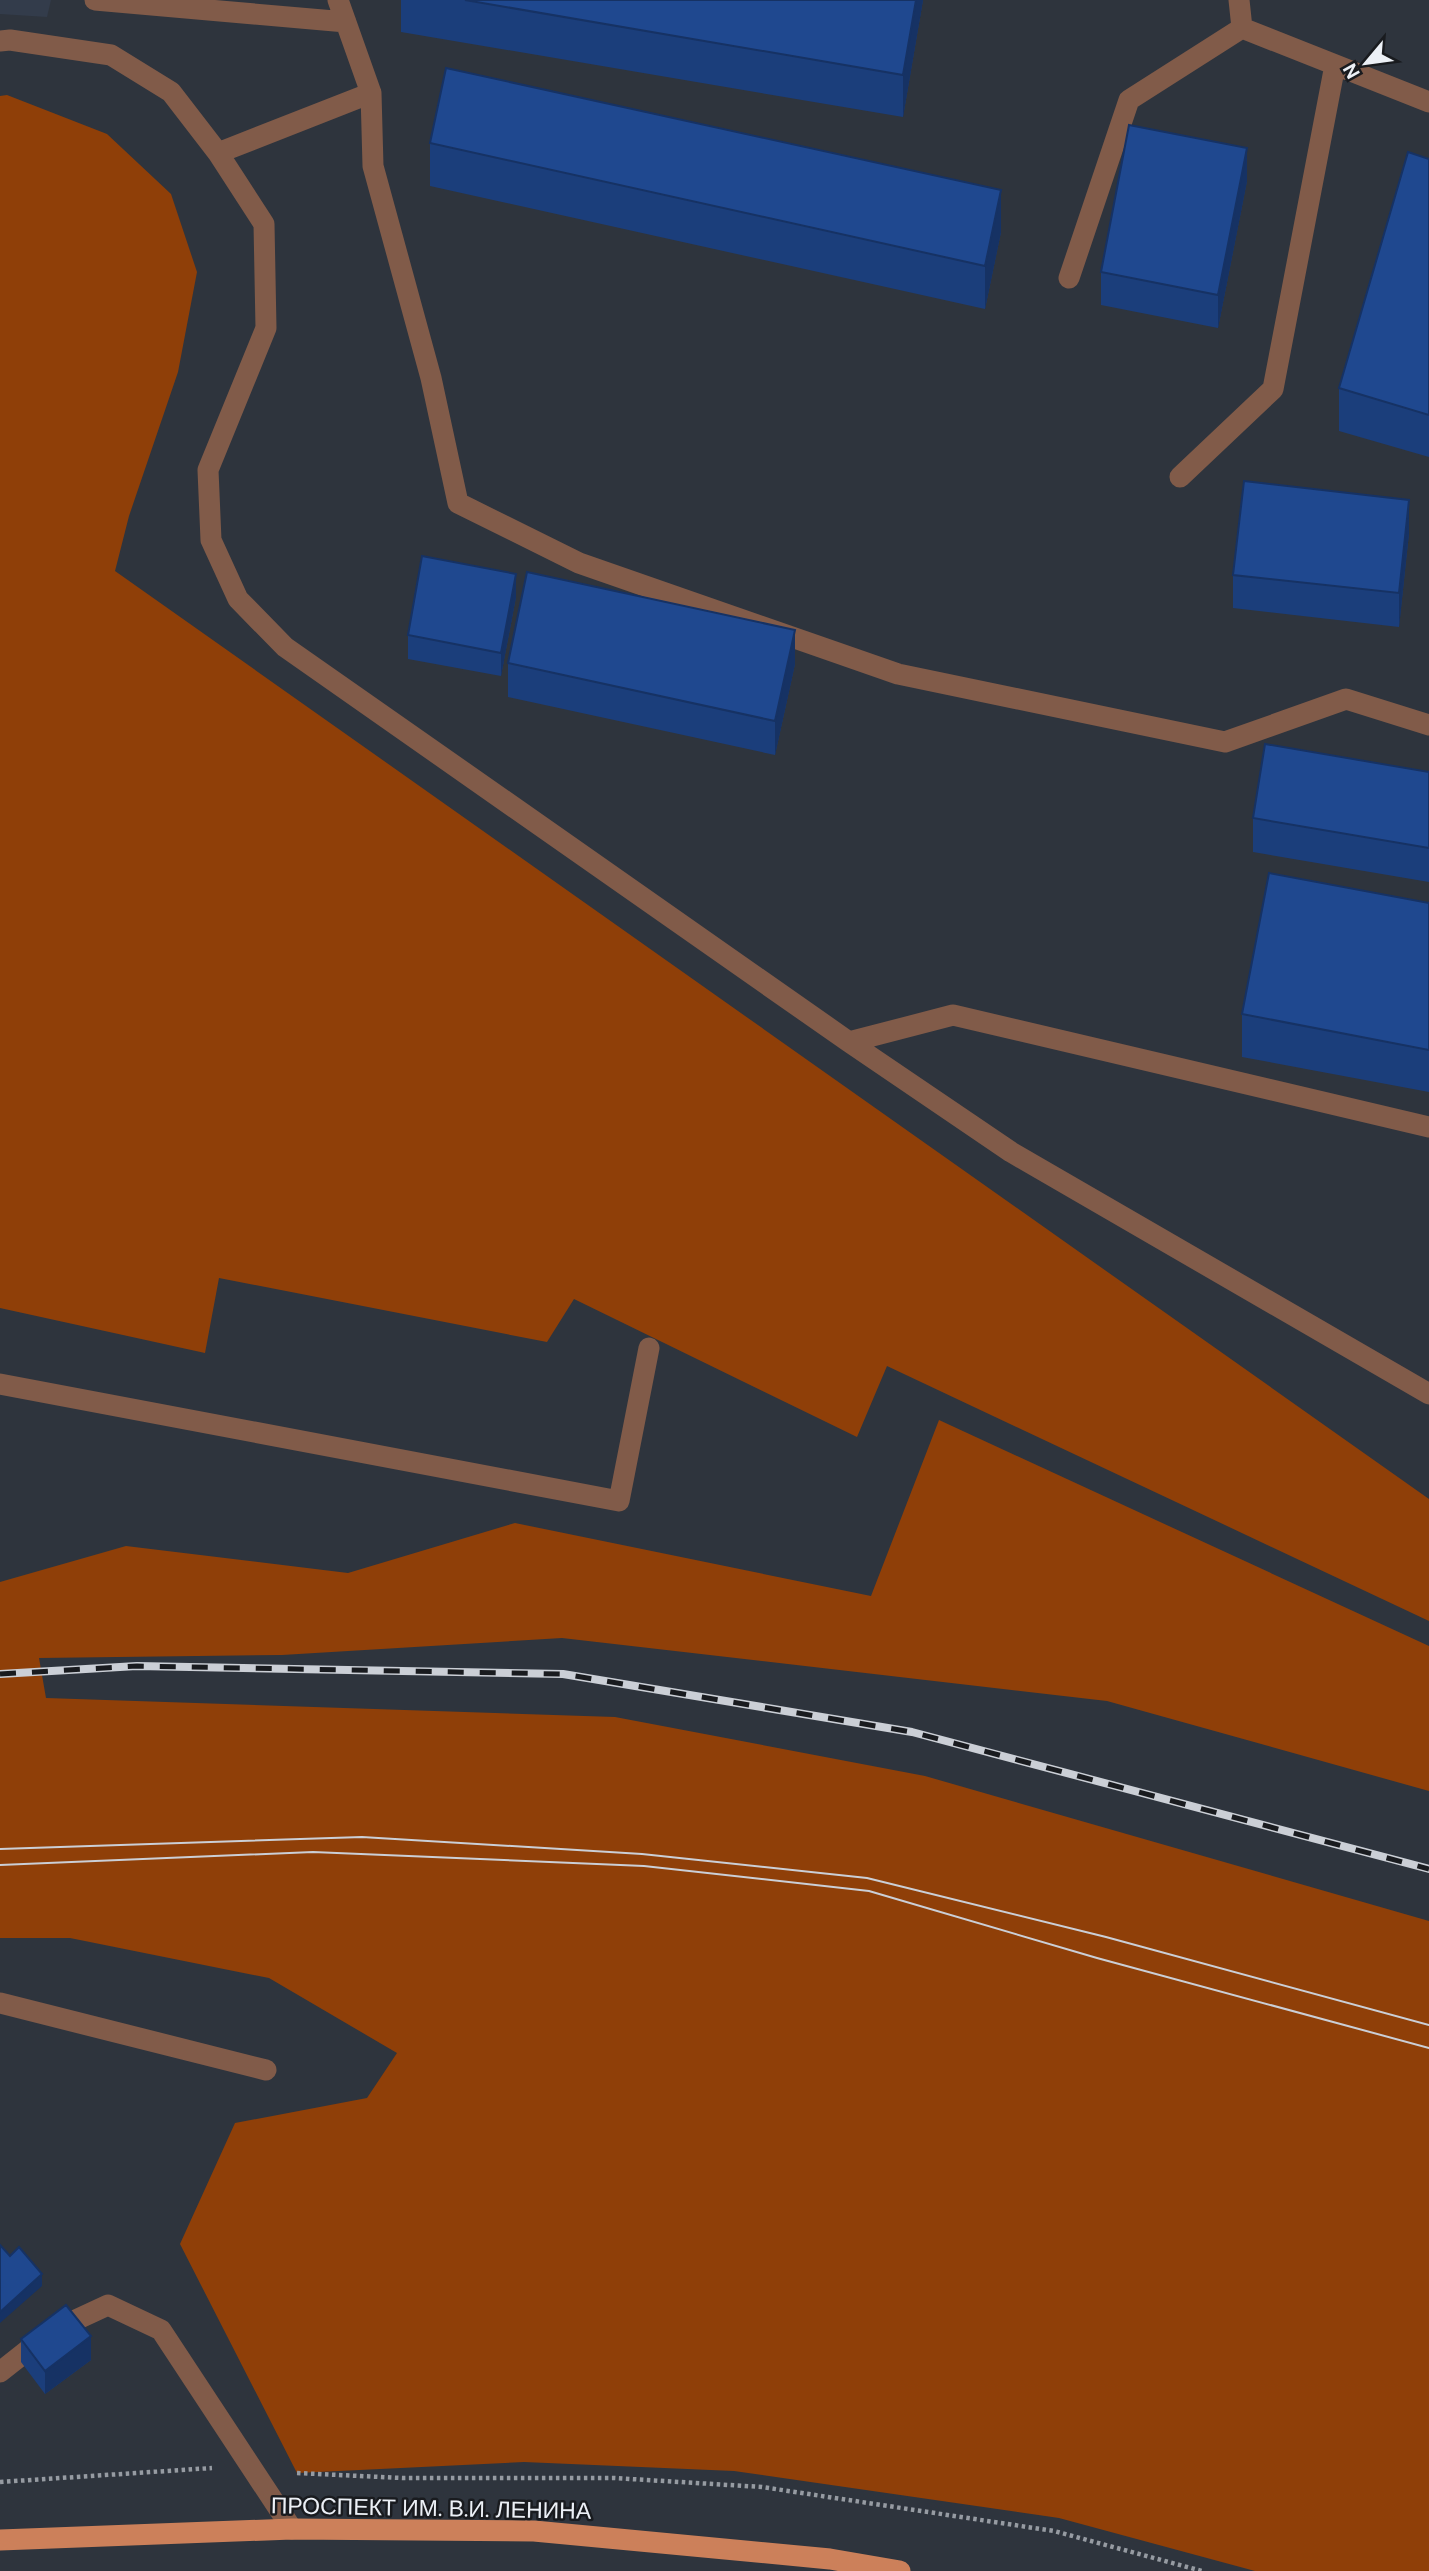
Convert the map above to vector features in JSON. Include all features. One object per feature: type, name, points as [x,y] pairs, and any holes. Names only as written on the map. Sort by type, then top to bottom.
[{"type":"main road","name":"ПРОСПЕКТ ИМ. В.И. ЛЕНИНА","points":[[0,2540],[292,2529],[534,2531],[830,2559],[900,2571]]},
{"type":"street","points":[[95,0],[346,22]]},
{"type":"street","points":[[338,0],[371,93],[373,166],[431,377],[458,503],[579,563],[898,674],[1225,742],[1346,699],[1429,725]]},
{"type":"street","points":[[1239,0],[1242,28]]},
{"type":"street","points":[[1242,28],[1429,102]]},
{"type":"street","points":[[1069,278],[1129,100],[1242,28]]},
{"type":"street","points":[[0,41],[10,40],[111,55],[171,92],[218,153],[264,224],[266,328],[208,470],[211,540],[238,599],[285,647],[849,1042],[1011,1152],[1429,1394]]},
{"type":"street","points":[[1180,477],[1273,389],[1335,65]]},
{"type":"street","points":[[218,153],[371,93]]},
{"type":"street","points":[[849,1042],[953,1015],[1429,1127]]},
{"type":"street","points":[[0,1384],[619,1501],[649,1348]]},
{"type":"street","points":[[0,2003],[266,2070]]},
{"type":"street","points":[[0,2372],[52,2331],[108,2305],[161,2330],[292,2529]]},
{"type":"path","points":[[0,2482],[250,2465],[296,2473],[402,2478],[614,2478],[762,2487],[1054,2531],[1202,2571]]},
{"type":"shaded area","points":[[0,0],[51,0],[47,17],[0,14]]},
{"type":"shaded area","points":[[7,95],[107,134],[171,194],[197,272],[178,372],[129,516],[115,571],[1429,1499],[1429,1621],[887,1366],[857,1437],[574,1299],[547,1342],[219,1278],[205,1353],[0,1308],[0,96]]},
{"type":"shaded area","points":[[939,1420],[1429,1646],[1429,1791],[1107,1701],[562,1638],[282,1655],[39,1658],[46,1698],[615,1717],[925,1776],[1429,1921],[1429,2571],[1255,2571],[1059,2518],[734,2471],[524,2462],[297,2473],[180,2244],[235,2123],[367,2098],[397,2053],[269,1978],[70,1938],[0,1938],[0,1582],[126,1546],[348,1573],[515,1523],[871,1596]]},
{"type":"building","points":[[465,0],[916,0],[903,75]]},
{"type":"building","points":[[446,68],[1001,190],[985,266],[430,143]]},
{"type":"building","points":[[1129,125],[1247,148],[1218,295],[1101,272]]},
{"type":"building","points":[[1408,152],[1429,159],[1429,415],[1339,388]]},
{"type":"building","points":[[1244,481],[1409,500],[1399,593],[1233,575]]},
{"type":"building","points":[[422,556],[516,574],[501,653],[408,635]]},
{"type":"building","points":[[527,572],[795,630],[775,721],[508,663]]},
{"type":"building","points":[[1265,744],[1429,772],[1429,848],[1253,818]]},
{"type":"building","points":[[1269,873],[1429,903],[1429,1050],[1242,1014]]},
{"type":"building","points":[[0,2245],[10,2256],[19,2247],[42,2274],[0,2312]]},
{"type":"building","points":[[66,2305],[91,2336],[45,2371],[21,2339]]},
{"type":"tram line","points":[[0,1849],[362,1837],[642,1854],[867,1878],[1106,1937],[1429,2025]]},
{"type":"tram line","points":[[0,1865],[313,1852],[644,1866],[869,1891],[1097,1958],[1429,2048]]},
{"type":"railway","points":[[0,1674],[137,1666],[563,1674],[912,1732],[1429,1869]]}]
